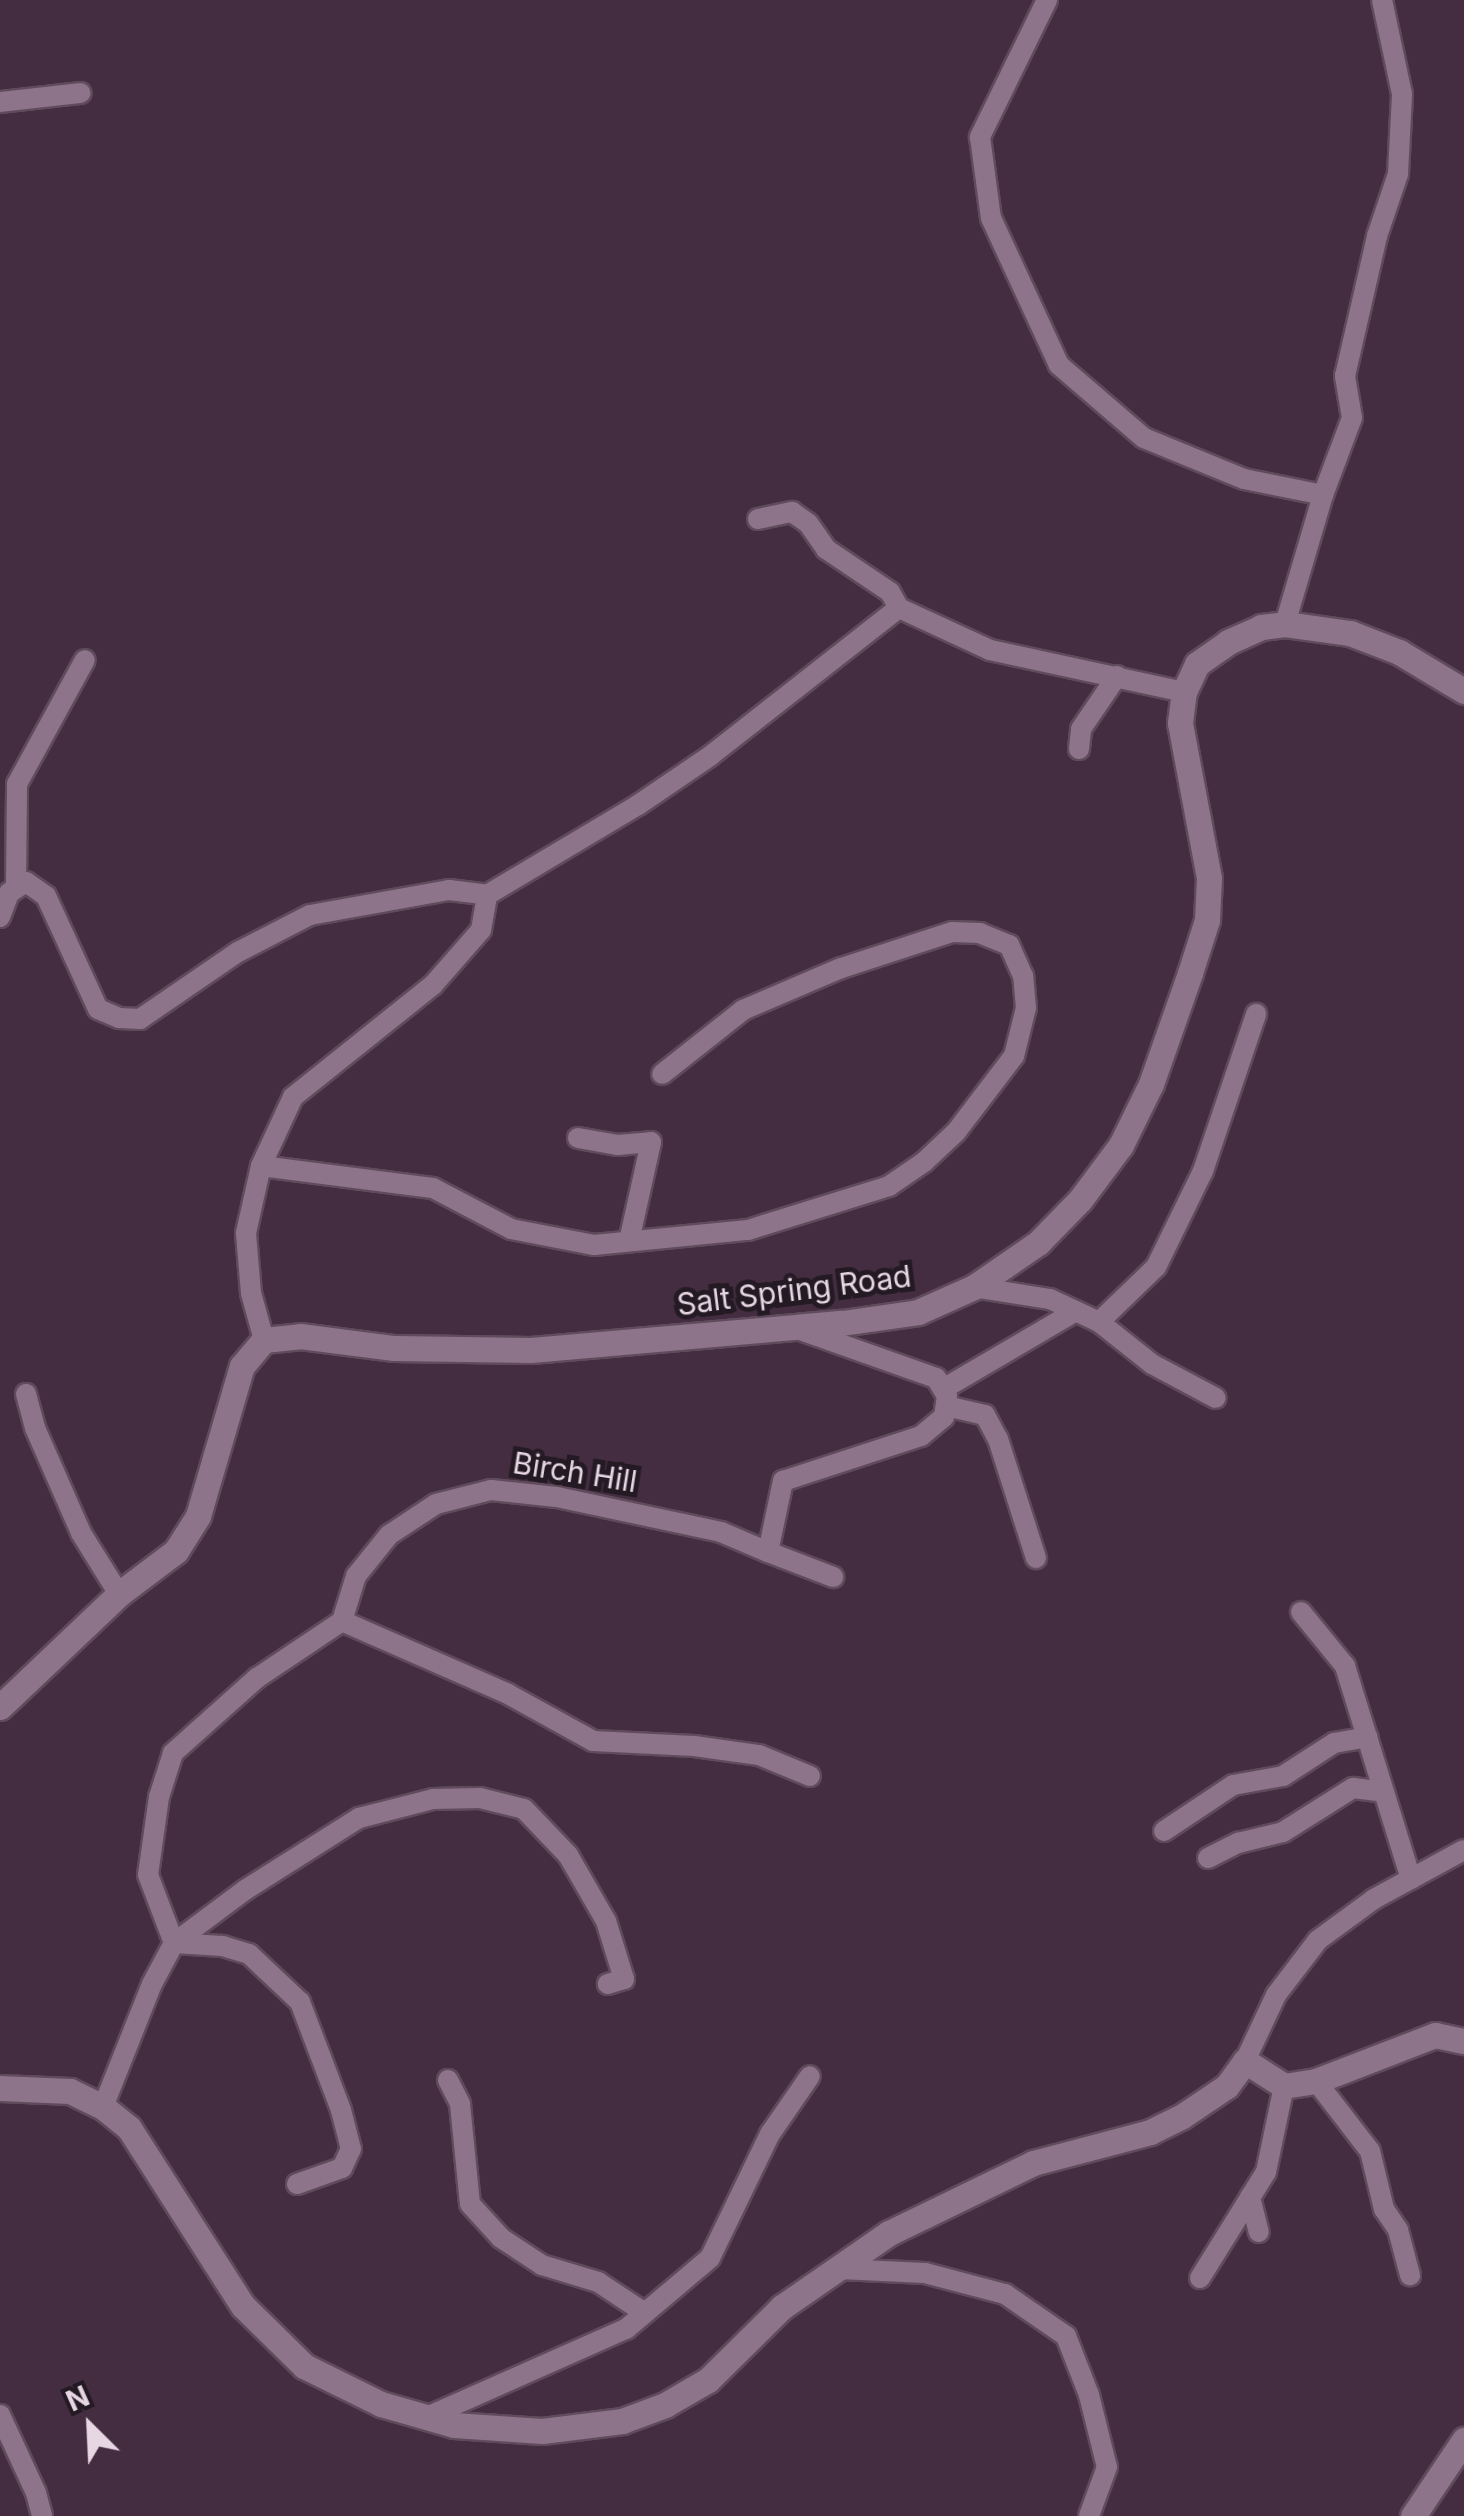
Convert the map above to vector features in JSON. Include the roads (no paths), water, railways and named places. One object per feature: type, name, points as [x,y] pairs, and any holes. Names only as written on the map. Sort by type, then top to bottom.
[{"type":"street","points":[[1048,0],[980,137],[991,218],[1058,365],[1144,438],[1244,479],[1322,494]]},
{"type":"street","points":[[1285,624],[1322,494],[1352,418],[1344,376],[1377,236],[1398,174],[1402,94],[1382,0]]},
{"type":"street","points":[[0,102],[80,92]]},
{"type":"street","points":[[758,519],[792,512],[808,523],[826,549],[890,592],[898,608],[990,650],[1184,692],[1196,664],[1228,642],[1261,627],[1285,624],[1350,633],[1399,652],[1464,691]]},
{"type":"street","points":[[16,885],[26,882],[46,896],[98,1009],[140,1019],[261,938],[310,915],[450,890],[487,895],[638,805],[710,756],[898,608]]},
{"type":"street","points":[[0,917],[16,885],[17,784],[84,660]]},
{"type":"street","points":[[1079,749],[1081,730],[1117,676]]},
{"type":"street","name":"Salt Spring Road","points":[[264,1340],[300,1336],[394,1348],[532,1350],[796,1328],[918,1312],[974,1288],[1038,1243],[1080,1200],[1120,1145],[1151,1084],[1208,920],[1210,878],[1180,722],[1184,692]]},
{"type":"street","points":[[0,1707],[119,1594],[176,1551],[198,1516],[242,1366],[264,1340],[251,1292],[246,1233],[260,1166],[293,1096],[433,985],[480,930],[487,895]]},
{"type":"street","points":[[260,1166],[433,1188],[512,1229],[594,1245],[748,1230],[889,1186],[956,1132],[1014,1056],[1026,1008],[1022,976],[1009,945],[980,932],[952,932],[841,968],[744,1010],[662,1074]]},
{"type":"street","points":[[1099,1322],[1156,1268],[1204,1171],[1256,1014]]},
{"type":"street","points":[[578,1138],[618,1145],[651,1142],[629,1241]]},
{"type":"street","points":[[974,1288],[1050,1298],[1099,1322],[1152,1364],[1216,1398]]},
{"type":"street","points":[[944,1398],[1076,1311]]},
{"type":"street","points":[[768,1552],[783,1481],[921,1436],[944,1417],[944,1398],[936,1378],[796,1328]]},
{"type":"street","points":[[26,1394],[35,1428],[81,1533],[119,1594]]},
{"type":"street","points":[[944,1398],[985,1415],[998,1439],[1036,1558]]},
{"type":"street","name":"Birch Hill","points":[[342,1620],[356,1576],[389,1535],[436,1504],[491,1490],[666,1517],[720,1532],[833,1577]]},
{"type":"street","points":[[1301,1612],[1345,1666],[1411,1879]]},
{"type":"street","points":[[174,1943],[148,1874],[159,1797],[173,1753],[257,1678],[342,1620],[508,1694],[593,1741],[759,1755],[810,1776]]},
{"type":"street","points":[[1164,1831],[1233,1785],[1283,1776],[1334,1743],[1366,1737]]},
{"type":"street","points":[[1208,1858],[1238,1843],[1283,1832],[1353,1788],[1384,1792]]},
{"type":"street","points":[[102,2106],[152,1984],[174,1943],[244,1890],[359,1818],[433,1799],[480,1798],[524,1809],[568,1855],[606,1921],[624,1979],[608,1984]]},
{"type":"street","points":[[0,2088],[70,2091],[102,2106],[129,2128],[243,2306],[304,2366],[381,2404],[426,2418],[510,2432],[622,2421],[665,2405],[708,2380],[782,2307],[889,2233],[1034,2164],[1150,2132],[1226,2086],[1245,2061],[1276,1995],[1318,1940],[1411,1879],[1464,1850]]},
{"type":"street","points":[[174,1943],[222,1946],[249,1954],[300,2002],[341,2110],[350,2148],[342,2168],[297,2184]]},
{"type":"street","points":[[1245,2061],[1284,2086],[1316,2081],[1422,2038],[1435,2035],[1464,2041]]},
{"type":"street","points":[[426,2418],[626,2329],[710,2258],[770,2134],[810,2076]]},
{"type":"street","points":[[448,2080],[460,2104],[470,2204],[501,2238],[542,2265],[598,2282],[645,2313]]},
{"type":"street","points":[[1316,2081],[1370,2151],[1384,2208],[1398,2230],[1410,2275]]},
{"type":"street","points":[[1200,2278],[1266,2172],[1284,2086]]},
{"type":"street","points":[[1250,2197],[1259,2232]]},
{"type":"street","points":[[840,2269],[925,2273],[1005,2294],[1066,2336],[1089,2395],[1107,2467],[1090,2516]]},
{"type":"street","points":[[0,2415],[36,2492],[42,2516]]},
{"type":"street","points":[[1413,2516],[1464,2440]]}]
